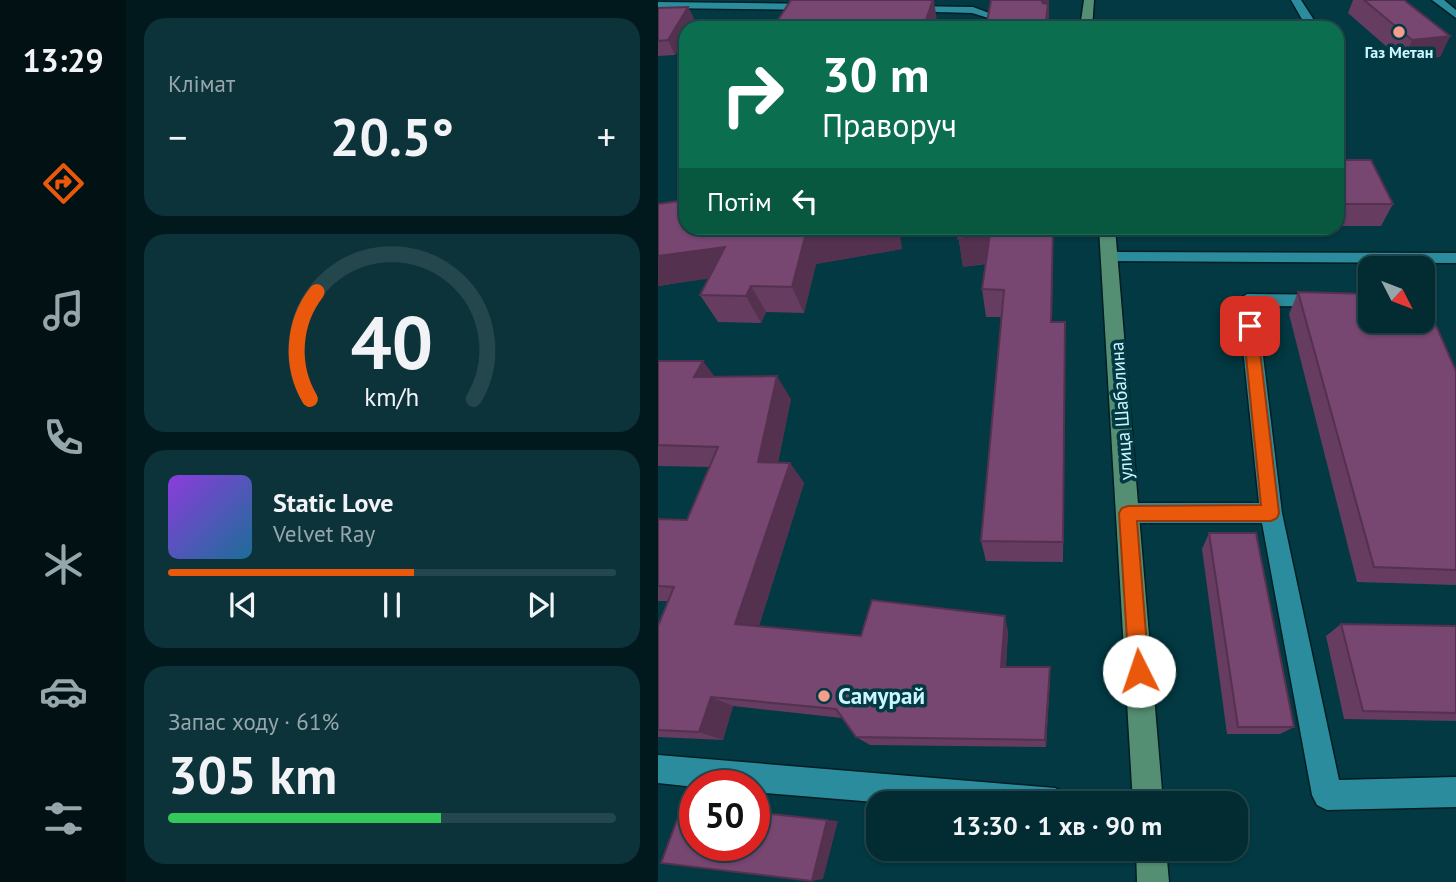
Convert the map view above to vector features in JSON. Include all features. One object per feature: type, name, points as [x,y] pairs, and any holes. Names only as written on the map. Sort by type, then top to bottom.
[{"type":"main road","points":[[1086,21],[1088,0]]},
{"type":"main road","name":"улица Шабалина","points":[[1108,235],[1147,791]]},
{"type":"main road","points":[[1152,861],[1153,882]]},
{"type":"lane","points":[[1296,0],[1308,21]]},
{"type":"lane","points":[[1437,0],[1456,15]]},
{"type":"lane","points":[[658,5],[822,8]]},
{"type":"lane","points":[[891,9],[973,10],[995,17]]},
{"type":"lane","points":[[1110,257],[1456,258]]},
{"type":"lane","points":[[1358,301],[1247,300],[1271,513],[1327,795],[1456,792]]},
{"type":"lane","points":[[1128,513],[1271,513]]},
{"type":"lane","points":[[658,769],[915,791]]},
{"type":"building","points":[[791,0],[933,0],[926,21],[778,21]]},
{"type":"building","points":[[991,0],[1041,0],[1048,4],[1046,21],[987,21]]},
{"type":"building","points":[[1364,0],[1404,0],[1450,36],[1412,40]]},
{"type":"building","points":[[688,7],[668,40],[658,41],[658,8]]},
{"type":"building","points":[[1344,160],[1371,160],[1393,204],[1344,204]]},
{"type":"building","points":[[679,201],[679,235],[817,235],[805,237],[792,287],[751,286],[746,296],[700,295],[725,247],[658,256],[658,204]]},
{"type":"building","points":[[958,235],[984,235],[958,239]]},
{"type":"building","points":[[990,235],[1053,235],[1051,322],[1065,322],[1063,542],[981,541],[1004,290],[982,289]]},
{"type":"building","points":[[1298,292],[1358,294],[1358,333],[1435,333],[1435,323],[1456,371],[1456,570],[1374,567]]},
{"type":"building","points":[[658,361],[703,361],[694,377],[777,376],[758,462],[790,463],[735,624],[861,636],[872,600],[1005,616],[1001,667],[1050,667],[1045,740],[856,737],[836,709],[711,697],[699,732],[658,730],[658,626],[674,587],[658,586],[658,519],[687,520],[718,447],[658,445]]},
{"type":"building","points":[[1209,533],[1256,533],[1294,727],[1238,727]]},
{"type":"building","points":[[1341,624],[1456,626],[1456,713],[1363,711]]},
{"type":"building","points":[[770,814],[827,820],[812,881],[661,863],[679,815],[679,861],[770,861]]},
{"type":"place","name":"Газ Метан","points":[[1399,32]]},
{"type":"place","name":"Самурай","points":[[824,696]]},
{"type":"route","points":[[1139,671],[1128,513],[1271,513],[1250,326]]}]
